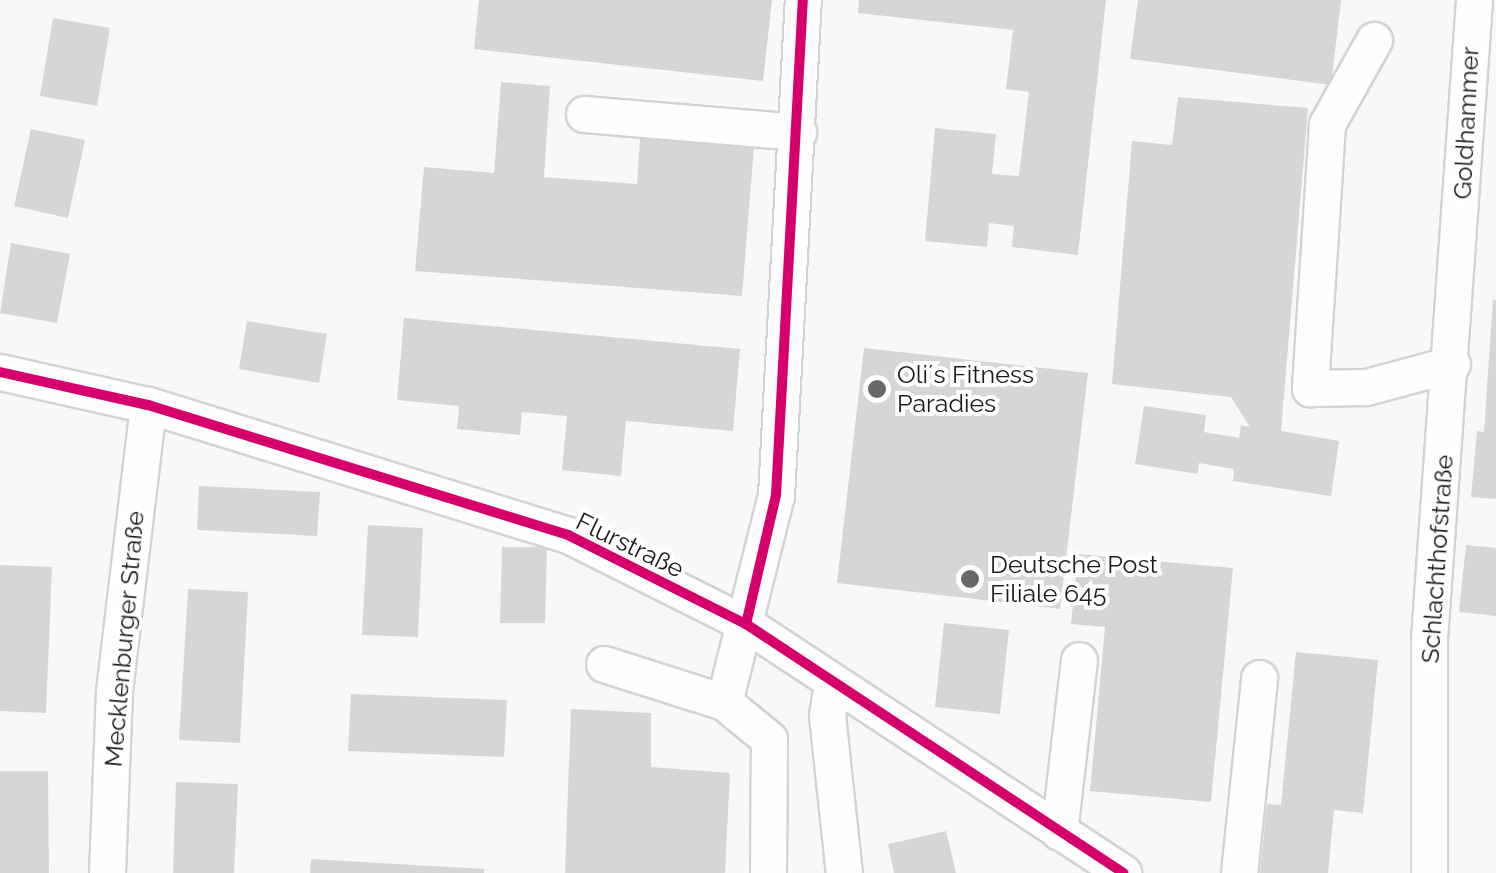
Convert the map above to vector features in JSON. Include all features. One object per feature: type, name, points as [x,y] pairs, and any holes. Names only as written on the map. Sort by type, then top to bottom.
[{"type":"street","points":[[724,702],[776,495],[803,0]]},
{"type":"street","name":"Goldhammer","points":[[1462,246],[1474,0]]},
{"type":"street","points":[[1374,40],[1327,124],[1310,388],[1366,387],[1452,364]]},
{"type":"street","points":[[584,114],[798,132]]},
{"type":"street","name":"Schlachthofstraße","points":[[1429,873],[1429,640],[1462,246]]},
{"type":"street","name":"Flurstraße","points":[[0,372],[148,405],[568,536],[746,624],[1123,873]]},
{"type":"street","name":"Mecklenburger Straße","points":[[107,873],[114,692],[148,405]]},
{"type":"street","points":[[1059,832],[1079,660]]},
{"type":"street","points":[[604,664],[724,702],[770,738],[768,873]]},
{"type":"street","points":[[1238,873],[1259,678]]},
{"type":"street","points":[[832,684],[827,715],[844,873]]},
{"type":"building","points":[[479,0],[772,0],[763,81],[474,49]]},
{"type":"building","points":[[859,0],[1106,0],[1078,255],[1012,247],[1014,226],[989,223],[987,247],[925,241],[935,128],[996,134],[992,174],[1019,176],[1029,92],[1006,89],[1013,30],[858,13]]},
{"type":"building","points":[[1138,0],[1341,0],[1331,85],[1130,59]]},
{"type":"building","points":[[53,18],[110,28],[97,106],[40,96]]},
{"type":"building","points":[[501,82],[550,86],[544,177],[637,184],[640,137],[754,146],[742,296],[415,271],[424,167],[494,173]]},
{"type":"building","points":[[1178,97],[1308,108],[1281,431],[1339,441],[1331,496],[1233,481],[1234,469],[1199,463],[1198,474],[1135,464],[1144,406],[1206,415],[1204,432],[1239,438],[1241,425],[1250,427],[1231,397],[1112,384],[1132,141],[1172,145]]},
{"type":"building","points":[[31,129],[85,140],[68,218],[14,206]]},
{"type":"building","points":[[11,243],[70,254],[57,323],[0,313]]},
{"type":"building","points":[[1493,300],[1496,499],[1471,497],[1477,431],[1484,432]]},
{"type":"building","points":[[404,318],[740,349],[733,431],[626,421],[621,476],[562,470],[567,416],[522,412],[520,435],[457,429],[459,406],[397,400]]},
{"type":"building","points":[[247,321],[327,334],[319,383],[239,369]]},
{"type":"building","points":[[864,348],[1088,373],[1060,609],[837,583]]},
{"type":"building","points":[[199,486],[320,492],[317,536],[197,530]]},
{"type":"building","points":[[368,525],[423,528],[418,637],[362,635]]},
{"type":"building","points":[[1466,545],[1496,548],[1496,616],[1459,612]]},
{"type":"building","points":[[502,547],[547,547],[545,623],[500,623]]},
{"type":"building","points":[[1078,554],[1233,568],[1211,802],[1090,791],[1105,627],[1071,624]]},
{"type":"building","points":[[0,565],[52,567],[46,713],[0,711]]},
{"type":"building","points":[[188,589],[248,592],[240,743],[179,740]]},
{"type":"building","points":[[944,623],[1009,630],[1000,714],[935,707]]},
{"type":"building","points":[[1296,652],[1378,660],[1363,813],[1334,810],[1328,873],[1260,873],[1267,804],[1281,805]]},
{"type":"building","points":[[351,694],[507,700],[504,757],[348,751]]},
{"type":"building","points":[[571,709],[651,713],[651,767],[730,773],[725,873],[565,873]]},
{"type":"building","points":[[0,771],[48,771],[49,873],[0,873]]},
{"type":"building","points":[[176,782],[238,784],[234,873],[173,873]]},
{"type":"building","points":[[946,831],[956,873],[894,873],[888,844]]},
{"type":"building","points":[[311,859],[484,869],[484,873],[310,873]]},
{"type":"cycle path","points":[[746,624],[776,495],[803,0]]},
{"type":"cycle path","points":[[0,372],[148,405],[568,535],[746,624],[1123,873]]},
{"type":"place","name":"Oli´s Fitness Paradies","points":[[877,389]]},
{"type":"place","name":"Deutsche Post Filiale 645","points":[[970,579]]}]
